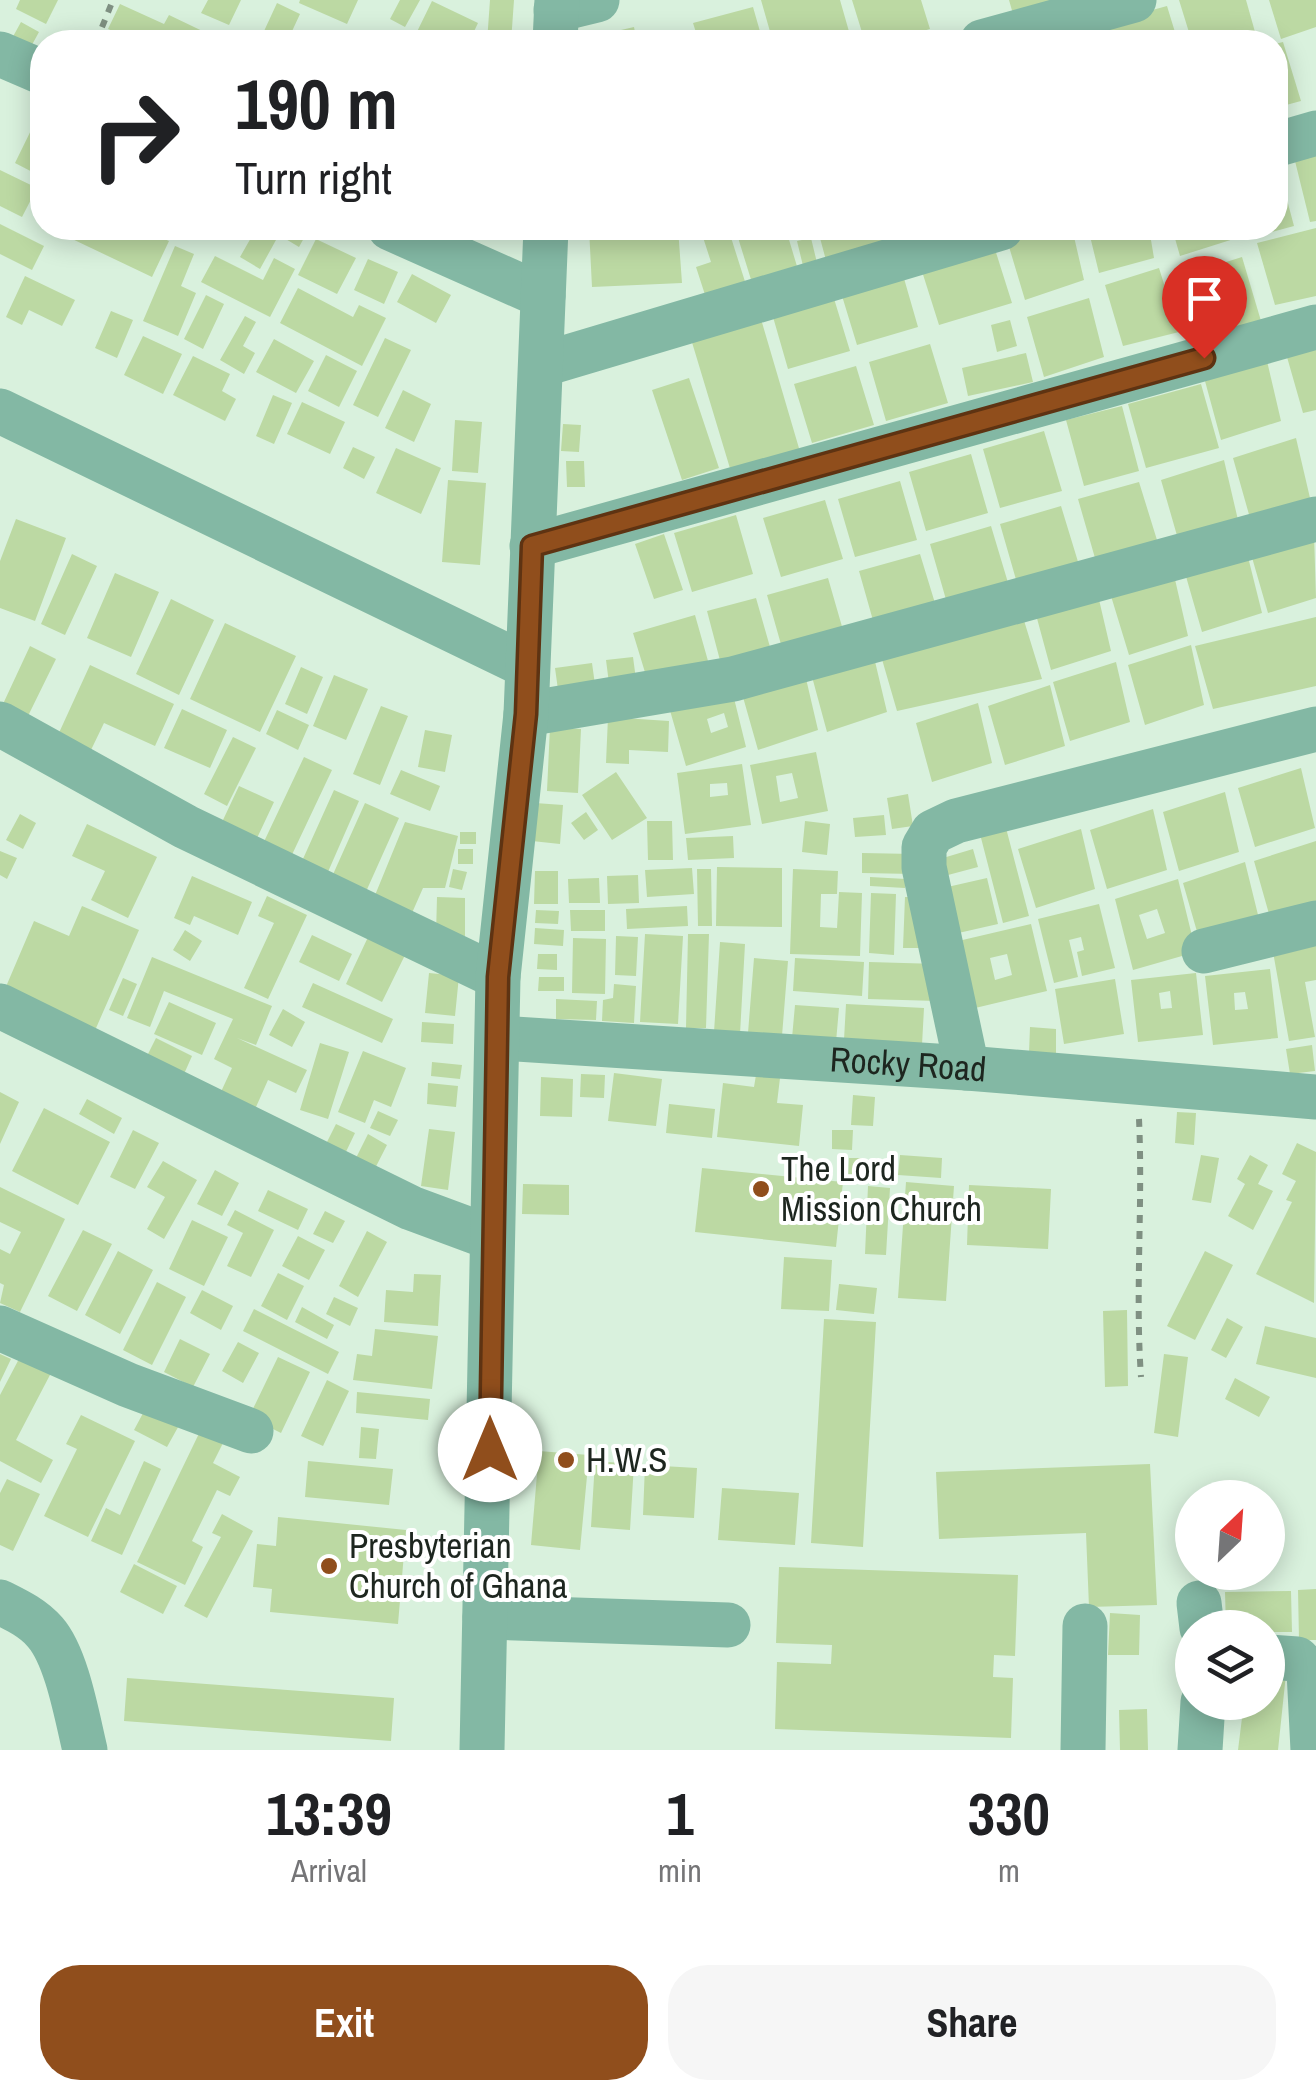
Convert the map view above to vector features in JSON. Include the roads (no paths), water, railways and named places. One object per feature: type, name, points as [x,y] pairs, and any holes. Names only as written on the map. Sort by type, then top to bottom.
[{"type":"street","points":[[1025,30],[1134,0]]},
{"type":"street","points":[[0,54],[30,67]]},
{"type":"street","points":[[1288,142],[1316,133]]},
{"type":"street","points":[[417,240],[542,296]]},
{"type":"street","points":[[482,1750],[498,977],[526,714],[545,240]]},
{"type":"street","points":[[541,366],[961,240]]},
{"type":"street","points":[[532,546],[1316,327]]},
{"type":"street","points":[[0,411],[527,666]]},
{"type":"street","points":[[526,714],[733,679],[1316,519]]},
{"type":"street","points":[[0,724],[186,827],[498,977]]},
{"type":"street","points":[[967,1068],[924,867],[924,847],[933,832],[956,821],[1316,729]]},
{"type":"street","points":[[1204,951],[1316,922]]},
{"type":"street","points":[[0,1006],[412,1208],[492,1238]]},
{"type":"street","name":"Rocky Road","points":[[499,1038],[967,1068],[1316,1097]]},
{"type":"street","points":[[0,1328],[128,1386],[252,1431]]},
{"type":"street","points":[[0,1602],[28,1617],[48,1634],[64,1670],[86,1750]]},
{"type":"street","points":[[484,1617],[728,1625]]},
{"type":"street","points":[[1083,1750],[1084,1626]]},
{"type":"street","points":[[1285,1658],[1297,1659],[1309,1671],[1312,1750]]},
{"type":"street","points":[[1200,1750],[1202,1720]]},
{"type":"place","name":"The Lord Mission Church","points":[[761,1189]]},
{"type":"place","name":"H.W.S","points":[[566,1460]]},
{"type":"place","name":"Presbyterian Church of Ghana","points":[[329,1566]]}]
